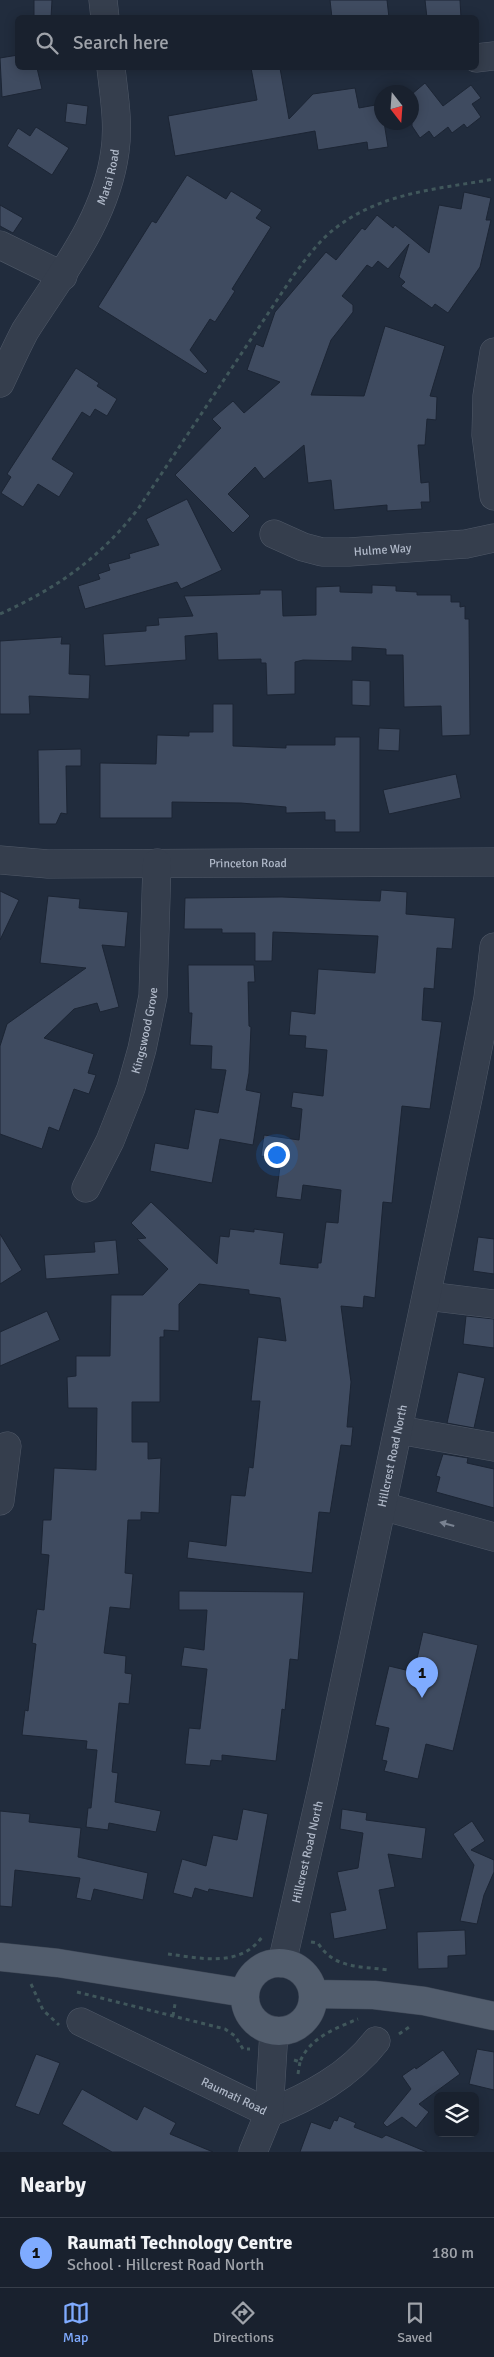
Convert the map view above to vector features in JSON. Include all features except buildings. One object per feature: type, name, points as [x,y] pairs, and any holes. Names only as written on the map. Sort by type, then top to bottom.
[{"type":"main road","points":[[0,1957],[58,1963],[244,1993]]},
{"type":"main road","points":[[271,1963],[282,1963],[291,1965],[306,1977],[313,1994],[310,2009],[302,2022],[294,2028],[274,2031],[264,2028],[249,2014],[244,1993],[247,1983],[253,1974],[271,1963]]},
{"type":"main road","points":[[313,1994],[374,1995],[424,2001],[494,2016]]},
{"type":"street","points":[[103,0],[105,15]]},
{"type":"street","points":[[479,58],[494,56]]},
{"type":"street","name":"Matai Road","points":[[0,383],[25,333],[63,276],[100,208],[108,185],[117,134],[111,70]]},
{"type":"street","points":[[0,245],[63,276]]},
{"type":"street","points":[[494,352],[487,396],[486,435],[494,496]]},
{"type":"street","name":"Hulme Way","points":[[274,534],[303,547],[322,552],[466,544],[494,538]]},
{"type":"street","name":"Princeton Road","points":[[0,860],[48,864],[494,862]]},
{"type":"street","name":"Kingswood Grove","points":[[86,1188],[110,1141],[130,1088],[142,1048],[153,996],[157,863]]},
{"type":"street","name":"Hillcrest Road North","points":[[282,1963],[427,1296],[488,998],[494,947]]},
{"type":"street","points":[[427,1296],[494,1304]]},
{"type":"street","points":[[399,1430],[494,1447]]},
{"type":"street","points":[[0,1501],[7,1446]]},
{"type":"street","points":[[382,1506],[494,1537]]},
{"type":"street","name":"Raumati Road","points":[[74,2026],[269,2113],[300,2100],[352,2068],[386,2039]]},
{"type":"street","points":[[253,2152],[269,2113],[274,2031]]},
{"type":"path","points":[[0,614],[66,578],[95,556],[120,531],[159,478],[288,283],[316,246],[336,227],[367,207],[388,199],[416,192],[494,180]]},
{"type":"path","points":[[162,1957],[167,1954],[213,1960],[239,1955],[249,1950],[263,1935]]},
{"type":"path","points":[[311,1942],[318,1943],[330,1958],[338,1962],[397,1972]]},
{"type":"path","points":[[26,1984],[38,1985]]},
{"type":"path","points":[[31,1984],[43,2010],[57,2025],[74,2026]]},
{"type":"path","points":[[70,1991],[225,2029],[235,2036],[243,2049],[253,2048]]},
{"type":"path","points":[[173,2016],[175,2002]]},
{"type":"path","points":[[386,2039],[416,2022]]},
{"type":"place","name":"Raumati Technology Centre","points":[[422,1698]]}]
